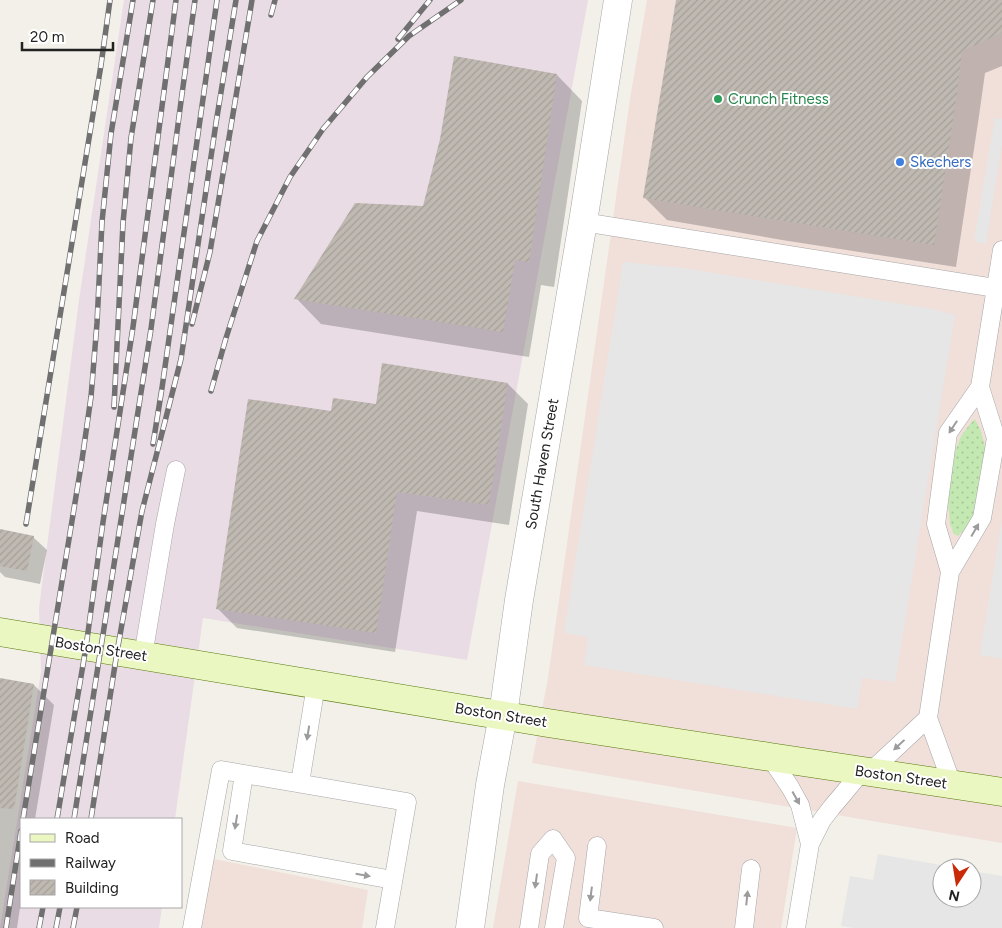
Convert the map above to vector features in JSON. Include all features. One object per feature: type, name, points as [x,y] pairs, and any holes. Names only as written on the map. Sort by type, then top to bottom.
[{"type":"main road","name":"Boston Street","points":[[0,632],[502,715],[1002,792]]},
{"type":"street","name":"South Haven Street","points":[[470,928],[519,600],[583,222],[618,0]]},
{"type":"lane","points":[[583,222],[999,288]]},
{"type":"lane","points":[[950,572],[936,524],[948,433],[980,387],[999,288],[1002,250]]},
{"type":"lane","points":[[952,784],[928,718],[950,572],[982,518],[996,438],[980,387]]},
{"type":"lane","points":[[143,656],[176,470]]},
{"type":"lane","points":[[300,784],[316,685]]},
{"type":"lane","points":[[796,928],[810,844],[822,820],[866,772],[928,718]]},
{"type":"lane","points":[[770,757],[800,805],[810,844]]},
{"type":"lane","points":[[192,928],[221,770],[407,802],[385,928]]},
{"type":"lane","points":[[244,774],[232,851],[393,880]]},
{"type":"lane","points":[[529,928],[540,854],[553,839],[566,858],[554,928]]},
{"type":"lane","points":[[597,846],[588,918],[654,928]]},
{"type":"lane","points":[[744,928],[751,869]]},
{"type":"shaded area","points":[[124,0],[588,0],[467,660],[203,618],[175,818],[20,818],[20,908],[162,908],[159,928],[0,928],[41,672],[39,608],[79,300]]},
{"type":"shaded area","points":[[647,0],[1002,0],[1002,843],[532,763],[548,678],[630,99]]},
{"type":"shaded area","points":[[995,118],[1002,119],[1002,143],[986,244],[974,241]]},
{"type":"shaded area","points":[[623,262],[684,268],[933,309],[955,315],[895,682],[862,678],[857,709],[584,665],[588,637],[564,633]]},
{"type":"shaded area","points":[[1002,519],[1002,659],[980,655]]},
{"type":"shaded area","points":[[518,781],[797,828],[781,928],[493,928]]},
{"type":"shaded area","points":[[878,854],[932,863],[932,908],[982,908],[982,873],[1002,876],[1002,928],[853,928],[841,926],[850,876],[873,880]]},
{"type":"shaded area","points":[[214,859],[368,890],[362,928],[201,928]]},
{"type":"green space","points":[[975,419],[981,431],[986,451],[973,516],[967,527],[958,536],[954,534],[950,524],[948,502],[955,452],[961,436]]},
{"type":"building","points":[[676,0],[1002,0],[1002,33],[962,51],[934,245],[643,198]]},
{"type":"building","points":[[454,56],[557,74],[529,262],[515,260],[503,332],[294,299],[355,203],[423,206],[440,139]]},
{"type":"building","points":[[382,363],[508,383],[489,505],[397,492],[376,633],[216,609],[248,399],[331,411],[333,398],[376,404]]},
{"type":"building","points":[[0,529],[34,536],[27,571],[0,566]]},
{"type":"building","points":[[0,678],[34,684],[14,809],[0,808]]},
{"type":"railway","points":[[26,524],[110,0]]},
{"type":"railway","points":[[23,818],[91,397],[102,222],[111,134],[133,0]]},
{"type":"railway","points":[[114,407],[123,223],[131,138],[153,0]]},
{"type":"railway","points":[[57,818],[86,647],[133,327],[176,0]]},
{"type":"railway","points":[[74,818],[151,329],[195,0]]},
{"type":"railway","points":[[153,444],[217,0]]},
{"type":"railway","points":[[91,818],[117,652],[142,511],[181,359],[236,0]]},
{"type":"railway","points":[[192,324],[210,252],[252,0]]},
{"type":"railway","points":[[271,15],[275,0]]},
{"type":"railway","points":[[398,39],[430,0]]},
{"type":"railway","points":[[211,391],[257,241],[290,177],[323,129],[367,77],[409,36],[461,0]]},
{"type":"railway","points":[[6,928],[20,837]]},
{"type":"railway","points":[[39,928],[43,908]]},
{"type":"railway","points":[[56,928],[60,908]]},
{"type":"railway","points":[[73,928],[77,908]]},
{"type":"place","name":"Crunch Fitness","points":[[718,99]]},
{"type":"place","name":"Skechers","points":[[900,162]]}]
